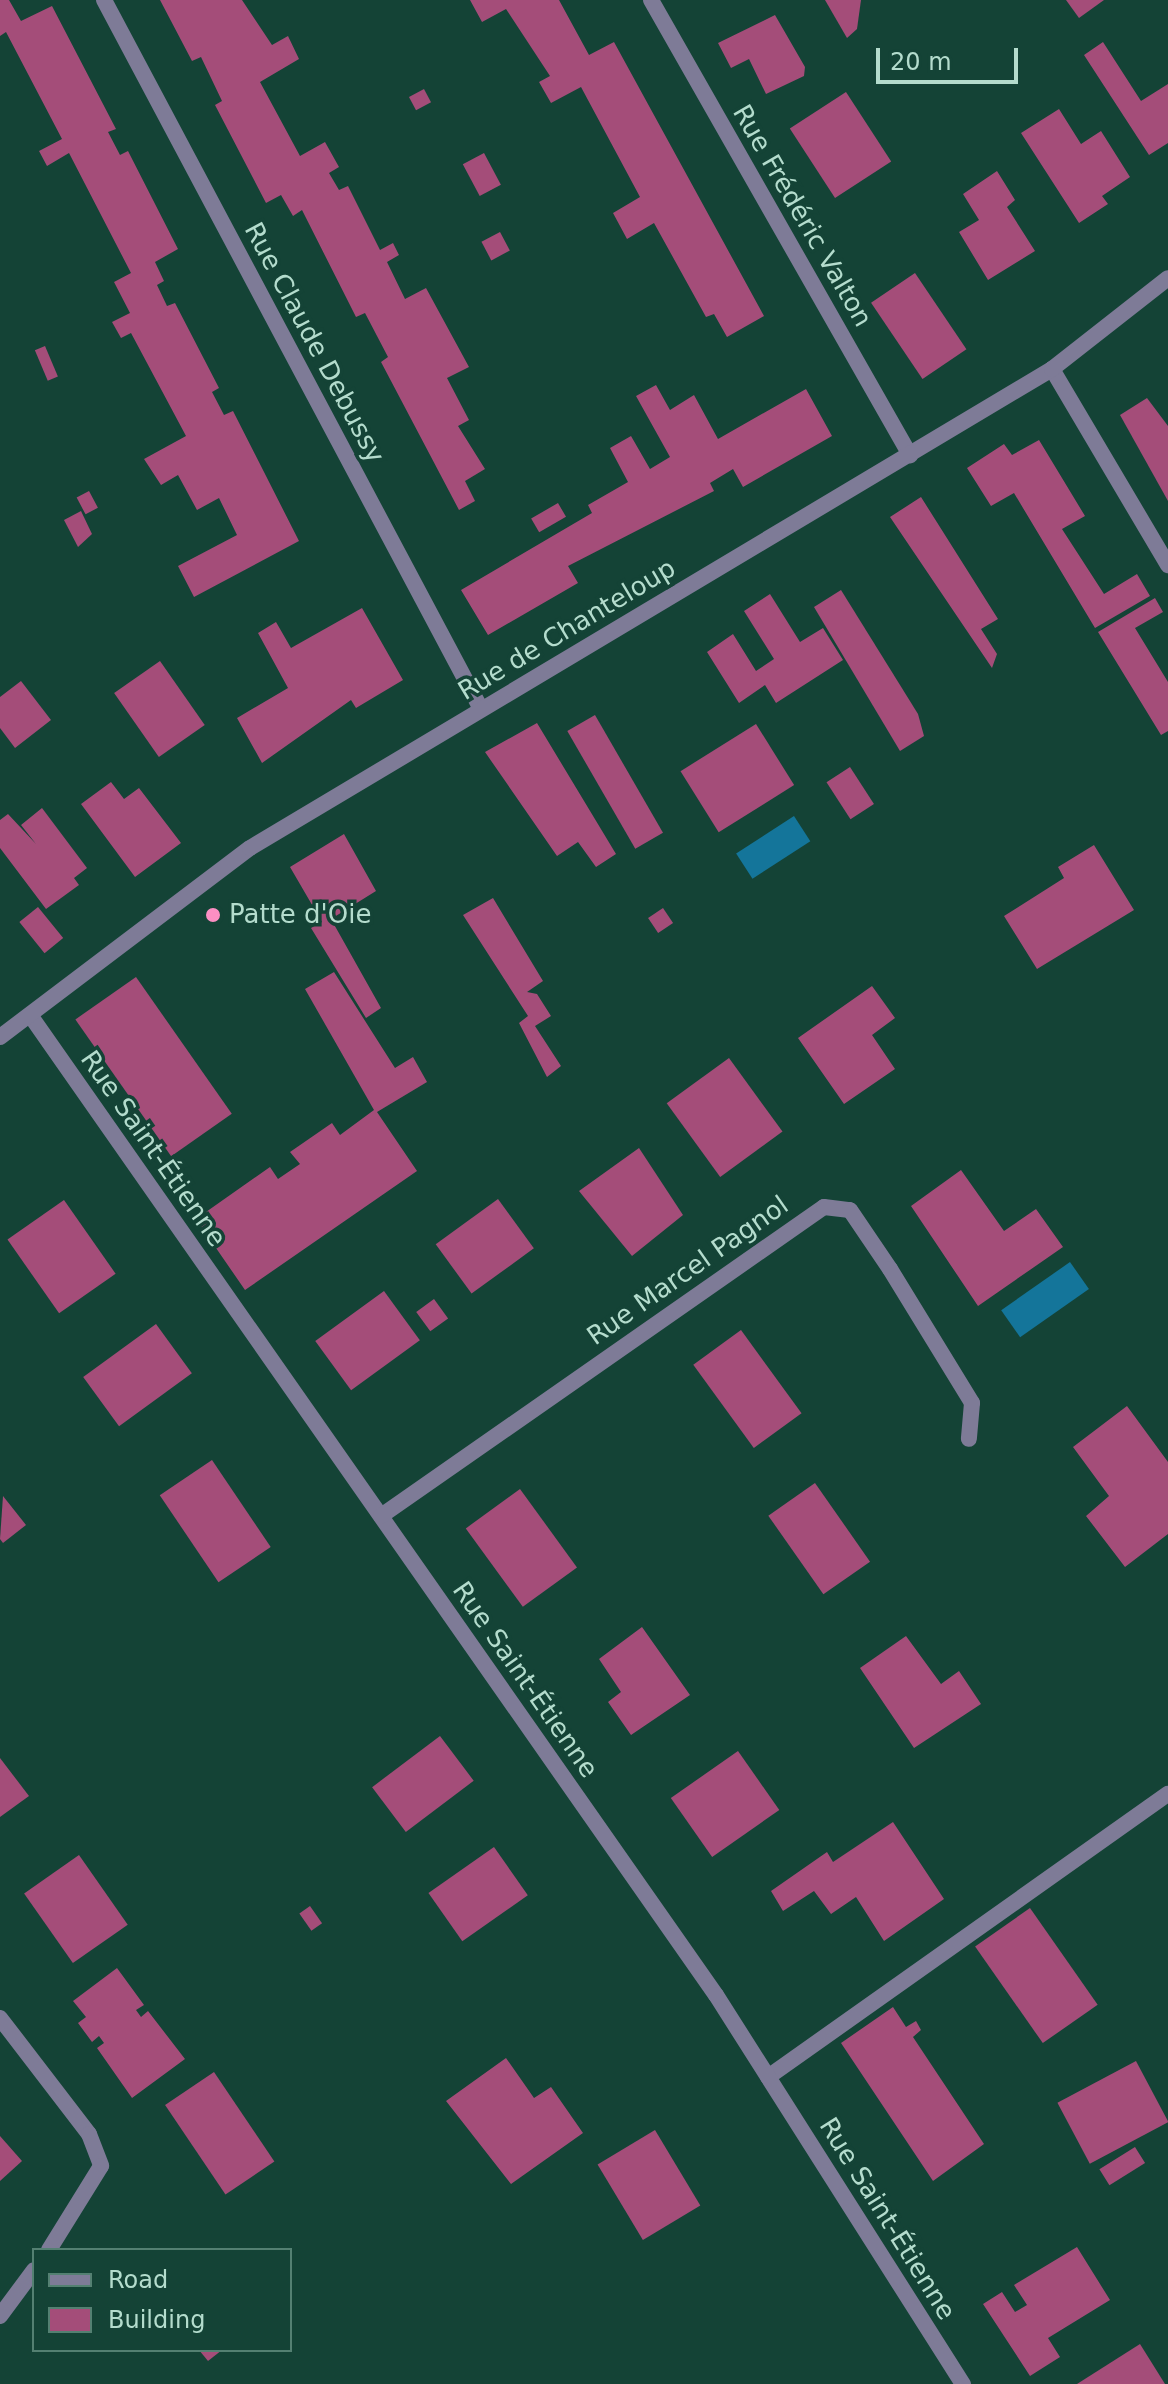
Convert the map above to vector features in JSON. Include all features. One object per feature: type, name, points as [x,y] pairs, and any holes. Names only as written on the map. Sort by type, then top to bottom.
[{"type":"street","name":"Rue Claude Debussy","points":[[104,0],[481,709]]},
{"type":"street","name":"Rue Frédéric Valton","points":[[651,0],[910,455]]},
{"type":"street","name":"Rue de Chanteloup","points":[[0,1037],[250,848],[1052,369],[1168,278]]},
{"type":"street","points":[[1052,369],[1168,565]]},
{"type":"street","name":"Rue Saint-Étienne","points":[[30,1015],[768,2077],[963,2384]]},
{"type":"street","name":"Rue Marcel Pagnol","points":[[381,1516],[824,1207],[850,1210],[898,1282],[972,1403],[969,1439]]},
{"type":"street","points":[[768,2077],[1168,1794]]},
{"type":"street","points":[[0,2018],[89,2134],[101,2166],[50,2248]]},
{"type":"street","points":[[0,2316],[32,2273]]},
{"type":"water","points":[[794,816],[810,841],[752,879],[736,854]]},
{"type":"water","points":[[1070,1262],[1089,1289],[1020,1337],[1001,1310]]},
{"type":"building","points":[[0,0],[9,0],[21,21],[52,6],[116,129],[108,132],[120,155],[128,151],[178,249],[155,262],[164,281],[157,285],[167,306],[175,303],[219,388],[212,392],[224,415],[233,411],[299,541],[194,597],[178,566],[237,535],[219,498],[197,510],[178,475],[161,485],[144,459],[186,436],[131,333],[121,338],[112,322],[130,313],[114,282],[131,273],[69,153],[47,166],[39,151],[62,139],[6,32],[0,36]]},
{"type":"building","points":[[160,0],[242,0],[272,45],[288,36],[299,59],[260,82],[300,156],[325,142],[339,167],[329,173],[339,190],[348,186],[380,250],[393,243],[399,255],[387,262],[405,299],[426,288],[469,367],[447,378],[469,420],[458,426],[485,469],[465,481],[475,501],[459,510],[381,362],[388,357],[365,313],[356,317],[302,210],[293,216],[281,195],[266,203],[215,105],[222,101],[201,57],[192,61]]},
{"type":"building","points":[[470,0],[559,0],[589,55],[614,42],[764,316],[727,337],[714,314],[706,317],[654,223],[627,239],[613,213],[640,197],[581,87],[551,103],[539,82],[550,76],[506,9],[482,22]]},
{"type":"building","points":[[825,0],[861,0],[857,29],[847,38]]},
{"type":"building","points":[[1066,0],[1104,0],[1079,18]]},
{"type":"building","points":[[775,15],[805,67],[804,76],[766,94],[749,59],[731,68],[718,43]]},
{"type":"building","points":[[1103,42],[1141,101],[1168,84],[1168,143],[1149,155],[1084,55]]},
{"type":"building","points":[[424,89],[431,102],[416,110],[409,97]]},
{"type":"building","points":[[846,92],[891,162],[835,198],[790,128]]},
{"type":"building","points":[[1059,109],[1081,144],[1101,131],[1130,177],[1102,196],[1108,204],[1079,223],[1021,133]]},
{"type":"building","points":[[484,153],[501,185],[480,196],[463,164]]},
{"type":"building","points":[[997,171],[1015,200],[1007,207],[1035,251],[988,280],[959,232],[979,220],[963,194]]},
{"type":"building","points":[[500,232],[510,251],[491,260],[481,242]]},
{"type":"building","points":[[915,273],[966,349],[923,379],[871,303]]},
{"type":"building","points":[[45,346],[58,376],[48,381],[35,350]]},
{"type":"building","points":[[656,385],[670,410],[694,395],[718,439],[806,389],[832,436],[743,487],[733,469],[710,483],[714,491],[568,566],[578,583],[488,635],[461,590],[592,513],[588,505],[628,482],[610,448],[631,436],[650,469],[670,457],[636,396]]},
{"type":"building","points":[[1147,398],[1168,426],[1168,501],[1120,415]]},
{"type":"building","points":[[1039,440],[1085,516],[1062,529],[1104,594],[1137,574],[1150,596],[1095,628],[1014,493],[991,506],[967,468],[1004,444],[1012,455]]},
{"type":"building","points":[[89,491],[98,508],[86,514],[77,498]]},
{"type":"building","points":[[921,497],[998,619],[981,629],[997,654],[992,668],[890,517]]},
{"type":"building","points":[[558,503],[566,517],[539,532],[531,518]]},
{"type":"building","points":[[81,511],[92,534],[78,547],[64,520]]},
{"type":"building","points":[[841,590],[918,714],[924,736],[900,751],[814,607]]},
{"type":"building","points":[[770,594],[800,642],[823,628],[843,660],[776,703],[765,685],[739,703],[707,652],[733,634],[756,671],[774,659],[744,611]]},
{"type":"building","points":[[1155,598],[1163,612],[1135,628],[1168,682],[1168,731],[1161,735],[1098,632]]},
{"type":"building","points":[[362,608],[403,680],[356,708],[351,700],[262,763],[237,718],[288,688],[258,633],[276,622],[291,648]]},
{"type":"building","points":[[160,661],[205,725],[159,757],[114,693]]},
{"type":"building","points":[[21,681],[51,720],[15,748],[0,728],[0,697]]},
{"type":"building","points":[[595,715],[663,833],[635,849],[567,731]]},
{"type":"building","points":[[537,723],[616,854],[596,867],[578,842],[557,856],[485,752]]},
{"type":"building","points":[[756,724],[794,785],[719,832],[681,771]]},
{"type":"building","points":[[850,767],[874,804],[850,819],[827,782]]},
{"type":"building","points":[[111,782],[124,799],[139,788],[181,843],[135,877],[81,804]]},
{"type":"building","points":[[42,808],[87,868],[74,878],[79,885],[46,909],[0,848],[0,820],[8,814],[36,844],[21,825]]},
{"type":"building","points":[[344,834],[376,891],[331,919],[381,1008],[366,1018],[311,928],[322,922],[290,867]]},
{"type":"building","points":[[1094,845],[1134,910],[1037,969],[1004,916],[1064,878],[1058,867]]},
{"type":"building","points":[[493,898],[543,981],[527,992],[537,994],[551,1016],[535,1026],[561,1066],[547,1077],[519,1023],[528,1016],[463,915]]},
{"type":"building","points":[[38,907],[63,938],[45,953],[19,922]]},
{"type":"building","points":[[663,908],[673,923],[658,933],[648,918]]},
{"type":"building","points":[[334,972],[395,1068],[413,1057],[427,1082],[377,1112],[417,1171],[245,1290],[196,1219],[270,1167],[278,1179],[300,1164],[290,1152],[332,1123],[340,1135],[374,1110],[305,989]]},
{"type":"building","points":[[136,977],[232,1114],[171,1156],[75,1019]]},
{"type":"building","points":[[872,986],[895,1018],[872,1035],[895,1069],[844,1104],[798,1038]]},
{"type":"building","points":[[729,1058],[782,1132],[720,1177],[667,1103]]},
{"type":"building","points":[[639,1148],[683,1215],[632,1256],[579,1191]]},
{"type":"building","points":[[961,1170],[1004,1231],[1036,1209],[1063,1247],[978,1306],[911,1206]]},
{"type":"building","points":[[498,1199],[534,1248],[472,1294],[436,1244]]},
{"type":"building","points":[[64,1200],[116,1274],[59,1313],[7,1240]]},
{"type":"building","points":[[384,1291],[420,1340],[351,1390],[315,1341]]},
{"type":"building","points":[[434,1299],[448,1318],[430,1331],[416,1312]]},
{"type":"building","points":[[156,1324],[192,1373],[119,1426],[83,1377]]},
{"type":"building","points":[[741,1330],[802,1413],[754,1448],[693,1365]]},
{"type":"building","points":[[1127,1406],[1168,1462],[1168,1534],[1125,1567],[1086,1516],[1109,1496],[1073,1447]]},
{"type":"building","points":[[212,1460],[271,1547],[218,1582],[160,1495]]},
{"type":"building","points":[[815,1483],[870,1562],[823,1594],[768,1516]]},
{"type":"building","points":[[520,1489],[577,1567],[523,1607],[466,1528]]},
{"type":"building","points":[[3,1496],[26,1525],[3,1543],[0,1539]]},
{"type":"building","points":[[642,1627],[690,1695],[631,1735],[608,1702],[621,1692],[599,1659]]},
{"type":"building","points":[[906,1636],[941,1684],[959,1671],[981,1704],[914,1748],[860,1668]]},
{"type":"building","points":[[440,1736],[474,1781],[406,1832],[372,1787]]},
{"type":"building","points":[[738,1751],[779,1810],[712,1857],[671,1798]]},
{"type":"building","points":[[0,1758],[29,1796],[0,1817]]},
{"type":"building","points":[[893,1822],[944,1899],[884,1941],[856,1897],[831,1914],[814,1891],[783,1911],[771,1891],[827,1852],[833,1862]]},
{"type":"building","points":[[494,1847],[528,1895],[462,1941],[428,1893]]},
{"type":"building","points":[[79,1855],[128,1925],[73,1963],[24,1893]]},
{"type":"building","points":[[310,1906],[322,1923],[311,1931],[299,1913]]},
{"type":"building","points":[[1030,1908],[1098,2005],[1043,2043],[975,1946]]},
{"type":"building","points":[[117,1968],[144,2005],[136,2010],[141,2017],[148,2011],[185,2059],[132,2098],[97,2048],[104,2043],[99,2036],[92,2042],[78,2023],[86,2017],[73,2001]]},
{"type":"building","points":[[893,2007],[906,2027],[916,2021],[921,2030],[913,2037],[984,2144],[933,2181],[841,2043]]},
{"type":"building","points":[[506,2058],[534,2098],[551,2087],[583,2133],[511,2184],[446,2101]]},
{"type":"building","points":[[1136,2061],[1168,2122],[1090,2164],[1057,2103]]},
{"type":"building","points":[[214,2072],[274,2162],[225,2195],[165,2105]]},
{"type":"building","points":[[655,2130],[700,2205],[643,2240],[598,2165]]},
{"type":"building","points":[[0,2136],[22,2161],[0,2181]]},
{"type":"building","points":[[1135,2147],[1145,2163],[1109,2185],[1099,2169]]},
{"type":"building","points":[[1077,2247],[1110,2300],[1048,2338],[1060,2357],[1030,2376],[983,2304],[1002,2292],[1015,2312],[1027,2305],[1014,2285]]},
{"type":"building","points":[[1140,2344],[1165,2384],[1077,2384]]},
{"type":"building","points":[[201,2352],[219,2352],[208,2361]]},
{"type":"place","name":"Patte d'Oie","points":[[213,915]]}]
